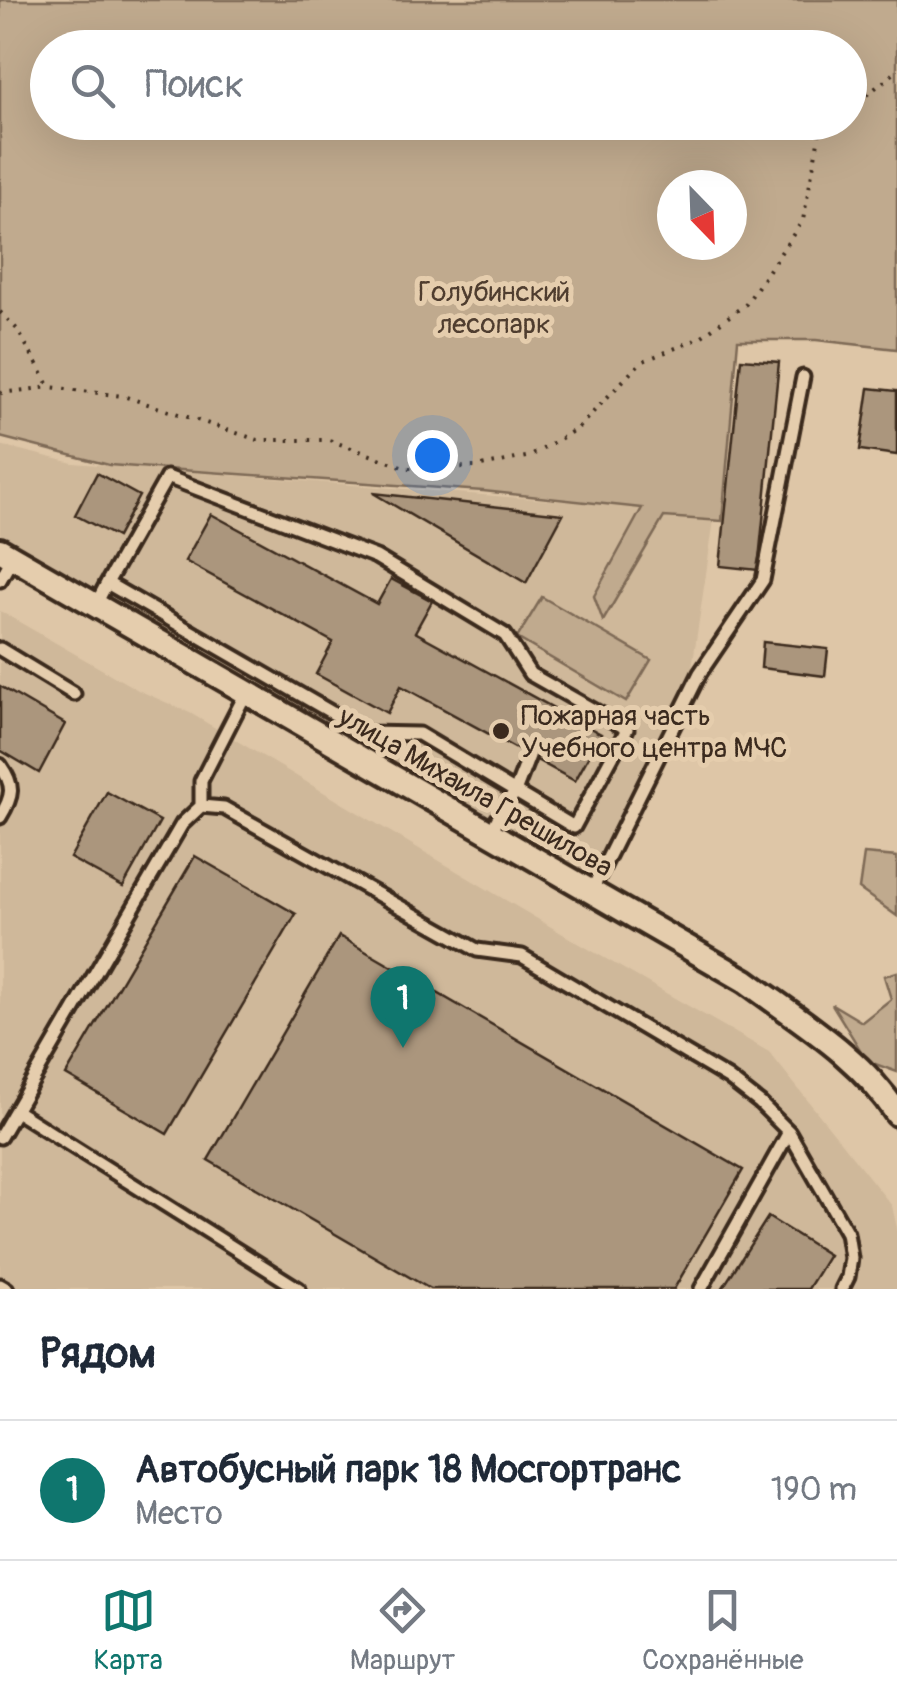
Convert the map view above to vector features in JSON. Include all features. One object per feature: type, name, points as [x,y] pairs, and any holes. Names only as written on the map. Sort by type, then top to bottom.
[{"type":"street","name":"улица Михаила Грешилова","points":[[6,554],[746,982],[820,1034],[860,1068],[897,1114]]},
{"type":"lane","points":[[591,892],[700,673],[763,580],[803,378]]},
{"type":"lane","points":[[96,606],[107,583],[167,476],[376,557],[506,636],[530,674],[627,729],[574,827],[419,734],[367,733],[107,583]]},
{"type":"lane","points":[[0,580],[6,554]]},
{"type":"lane","points":[[0,650],[74,694]]},
{"type":"lane","points":[[0,1137],[182,824],[201,806],[201,781],[246,693]]},
{"type":"lane","points":[[491,834],[515,792],[529,756]]},
{"type":"lane","points":[[0,765],[10,779],[11,800],[0,817]]},
{"type":"lane","points":[[201,806],[224,808],[477,950],[522,956],[728,1078],[789,1132],[847,1232],[850,1258],[842,1289]]},
{"type":"lane","points":[[16,1111],[298,1289]]},
{"type":"lane","points":[[702,1289],[789,1132]]},
{"type":"lane","points":[[0,1285],[7,1289]]},
{"type":"path","points":[[867,95],[897,71]]},
{"type":"path","points":[[0,393],[50,387],[123,396],[258,440],[329,440],[406,468],[476,467],[531,456],[578,428],[641,362],[698,339],[746,304],[803,220],[818,140]]},
{"type":"path","points":[[0,312],[17,330],[50,387]]},
{"type":"shaded area","points":[[0,445],[73,463],[715,513],[690,681],[593,878],[0,534]]},
{"type":"shaded area","points":[[0,611],[138,690],[190,713],[769,1052],[892,1206],[897,1228],[897,1289],[0,1289]]},
{"type":"green space","name":"Голубинский лесопарк","points":[[0,0],[897,0],[897,349],[816,340],[738,340],[722,521],[664,517],[603,621],[594,596],[642,508],[483,491],[109,465],[0,437]]},
{"type":"green space","points":[[542,597],[651,660],[626,702],[517,638]]},
{"type":"green space","points":[[864,854],[897,857],[897,916],[859,889]]},
{"type":"green space","points":[[897,972],[897,1072],[867,1061],[832,1004],[862,1022],[891,999],[884,976]]},
{"type":"building","points":[[741,359],[779,362],[758,570],[720,566]]},
{"type":"building","points":[[869,388],[897,391],[897,455],[860,450]]},
{"type":"building","points":[[97,473],[139,496],[117,537],[75,515]]},
{"type":"building","points":[[373,493],[563,514],[526,583]]},
{"type":"building","points":[[211,514],[377,604],[391,579],[432,601],[415,632],[601,734],[575,781],[401,686],[387,713],[316,674],[333,642],[185,561]]},
{"type":"building","points":[[763,642],[828,649],[825,676],[761,668]]},
{"type":"building","points":[[0,686],[65,724],[39,773],[0,750]]},
{"type":"building","points":[[107,792],[160,821],[123,887],[70,858]]},
{"type":"building","points":[[195,856],[296,914],[167,1134],[66,1075]]},
{"type":"building","points":[[339,936],[743,1170],[674,1289],[430,1289],[208,1160]]},
{"type":"building","points":[[768,1217],[829,1255],[808,1289],[722,1289]]},
{"type":"place","name":"Пожарная часть Учебного центра МЧС","points":[[501,731]]},
{"type":"place","name":"Автобусный парк 18 Мосгортранс","points":[[403,1048]]}]
